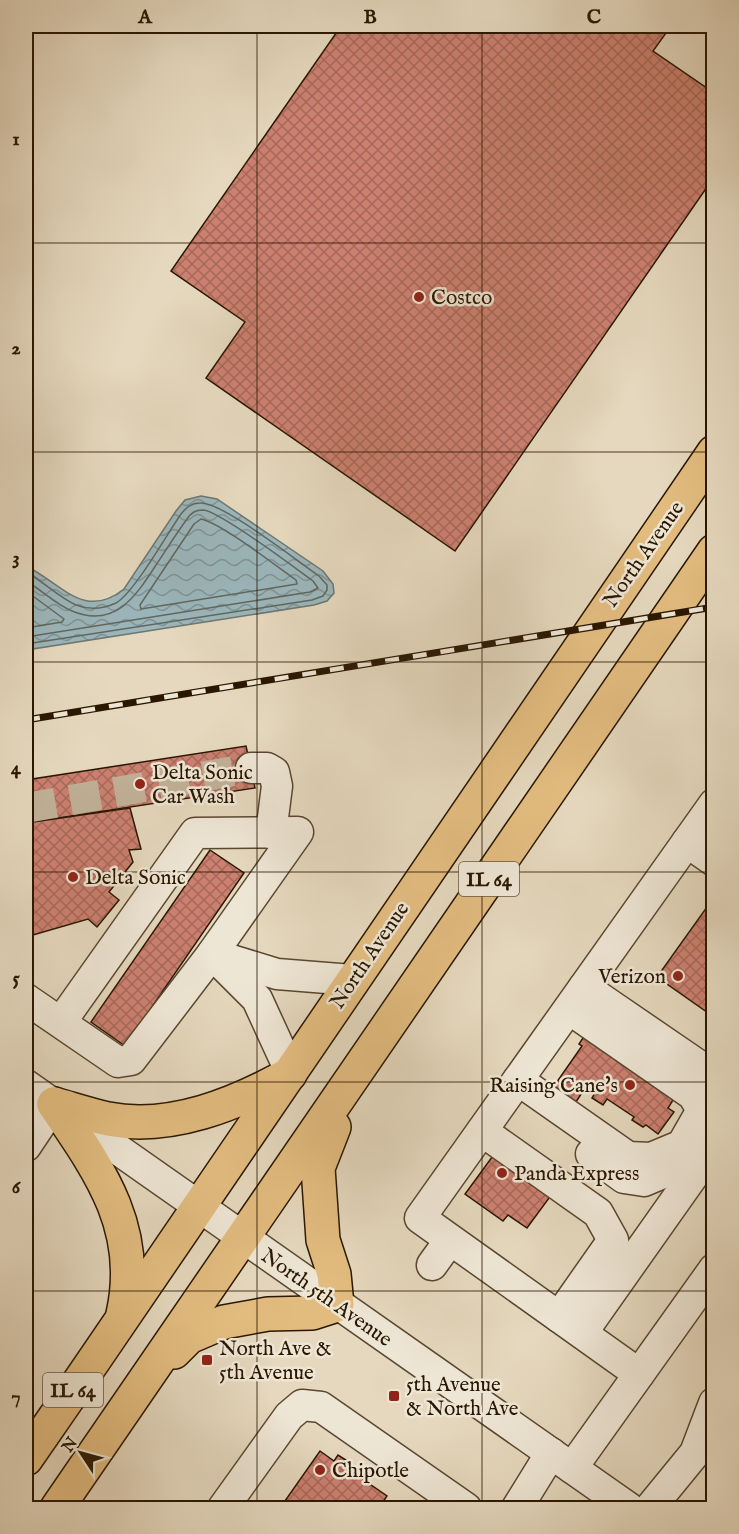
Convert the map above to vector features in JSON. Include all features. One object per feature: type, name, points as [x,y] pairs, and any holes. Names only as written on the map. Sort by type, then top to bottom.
[{"type":"main road","name":"North Avenue","points":[[26,1459],[714,452]]},
{"type":"main road","name":"IL 64","points":[[57,1509],[714,551]]},
{"type":"main road","points":[[149,1376],[189,1337],[224,1322],[268,1314],[312,1313],[337,1305],[334,1274],[324,1240],[318,1168],[363,1063]]},
{"type":"main road","points":[[54,1104],[110,1119],[146,1122],[186,1117],[216,1109],[291,1073]]},
{"type":"main road","points":[[54,1104],[96,1165],[112,1198],[123,1232],[128,1267],[126,1299],[121,1321]]},
{"type":"street","points":[[250,768],[267,768],[274,772],[277,786],[272,832]]},
{"type":"street","points":[[639,1374],[420,1218],[714,804]]},
{"type":"street","points":[[26,999],[118,1062],[131,1060],[212,954],[298,832],[195,833],[61,1022]]},
{"type":"street","points":[[687,842],[714,861]]},
{"type":"street","points":[[212,954],[277,974],[352,980]]},
{"type":"street","points":[[212,954],[257,999],[291,1073]]},
{"type":"street","points":[[577,998],[714,1076]]},
{"type":"street","points":[[513,1088],[628,1157],[651,1158],[682,1145],[702,1110],[693,1095],[577,998]]},
{"type":"street","name":"North 5th Avenue","points":[[26,1084],[629,1509]]},
{"type":"street","points":[[26,1146],[54,1104]]},
{"type":"street","points":[[482,1131],[598,1213],[613,1240],[571,1325]]},
{"type":"street","points":[[571,1325],[714,1146]]},
{"type":"street","points":[[432,1265],[450,1240]]},
{"type":"street","points":[[517,1509],[639,1374],[714,1269]]},
{"type":"street","points":[[650,1509],[695,1453],[714,1403]]},
{"type":"street","points":[[223,1509],[289,1416],[302,1405],[321,1407],[466,1509]]},
{"type":"water","points":[[201,496],[217,499],[323,571],[333,584],[334,593],[327,601],[314,605],[26,650],[26,566],[73,596],[97,601],[110,598],[124,589],[185,500]]},
{"type":"building","name":"Costco","points":[[341,26],[671,26],[653,51],[714,93],[714,177],[455,551],[206,378],[245,322],[171,271]]},
{"type":"building","name":"Delta Sonic Car Wash","points":[[246,746],[255,788],[26,823],[26,780]]},
{"type":"building","name":"Delta Sonic","points":[[130,808],[141,849],[129,850],[133,862],[109,892],[119,900],[97,927],[88,919],[26,937],[26,823]]},
{"type":"building","name":"Delta Sonic","points":[[210,850],[244,873],[125,1046],[91,1022]]},
{"type":"building","points":[[712,900],[714,901],[714,1017],[657,977]]},
{"type":"building","name":"Raising Cane's","points":[[585,1035],[675,1097],[668,1108],[674,1112],[658,1134],[646,1125],[643,1127],[632,1120],[634,1117],[607,1099],[603,1105],[592,1098],[598,1088],[589,1082],[576,1102],[554,1086],[582,1046],[579,1044]]},
{"type":"building","name":"Panda Express","points":[[495,1153],[552,1194],[527,1228],[508,1215],[503,1221],[465,1194]]},
{"type":"building","points":[[320,1451],[334,1461],[338,1455],[349,1462],[345,1467],[387,1496],[379,1508],[280,1508]]},
{"type":"tunnel","points":[[26,808],[251,768]]},
{"type":"railway","points":[[26,720],[714,607]]},
{"type":"place","name":"Costco","points":[[419,297]]},
{"type":"place","name":"Delta Sonic Car Wash","points":[[140,784]]},
{"type":"place","name":"Delta Sonic","points":[[73,877]]},
{"type":"place","name":"Verizon","points":[[678,976]]},
{"type":"place","name":"Raising Cane's","points":[[630,1085]]},
{"type":"place","name":"Panda Express","points":[[502,1173]]},
{"type":"place","name":"North Ave & 5th Avenue","points":[[207,1360]]},
{"type":"place","name":"5th Avenue & North Ave","points":[[394,1396]]},
{"type":"place","name":"Chipotle","points":[[320,1470]]}]
